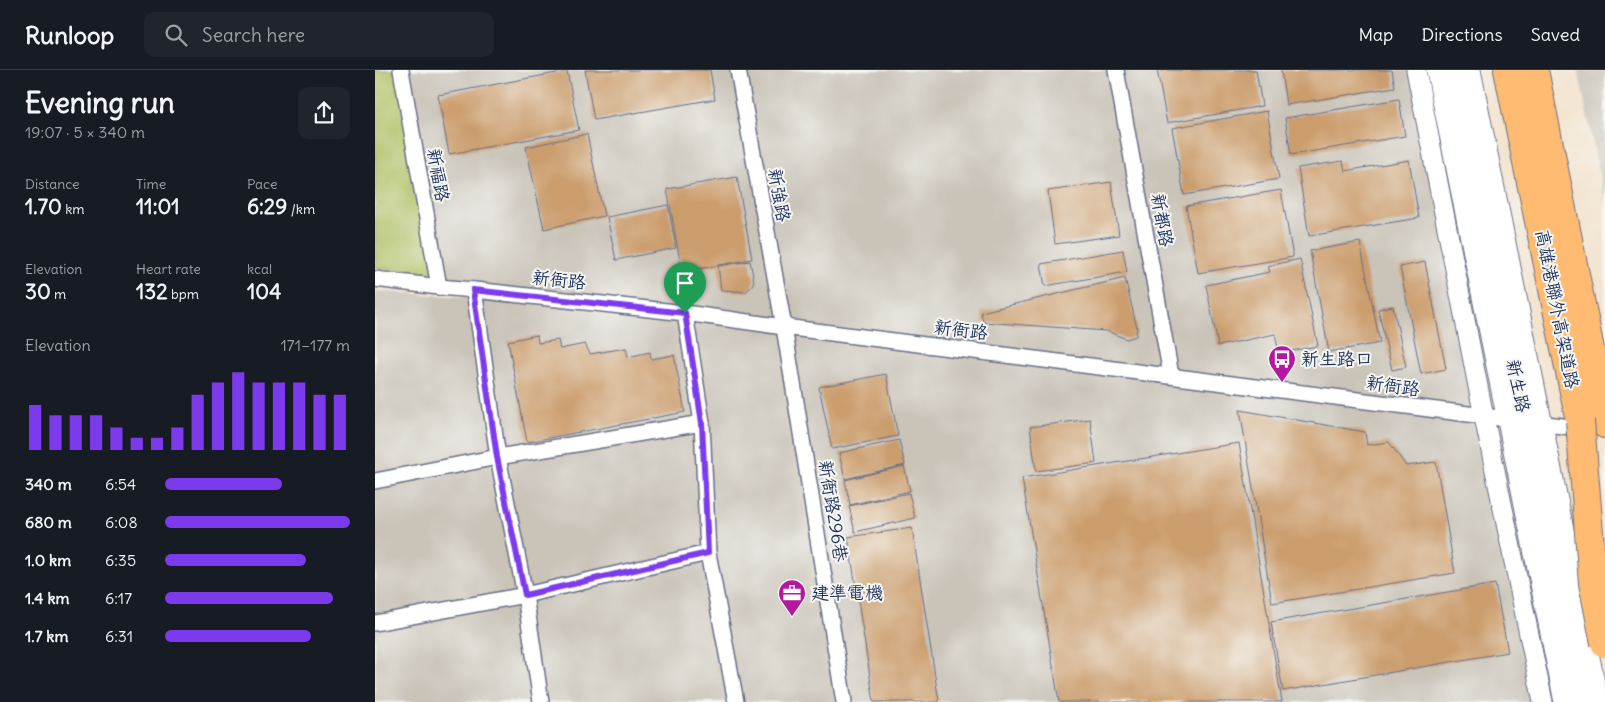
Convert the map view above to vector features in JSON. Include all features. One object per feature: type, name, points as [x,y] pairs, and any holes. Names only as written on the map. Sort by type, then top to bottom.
[{"type":"highway","name":"高雄港聯外高架道路","points":[[1508,70],[1600,424]]},
{"type":"highway","name":"高雄港聯外高架道路","points":[[1534,70],[1600,424],[1605,547]]},
{"type":"highway","points":[[1600,424],[1593,583],[1605,643]]},
{"type":"street","name":"新福路","points":[[401,70],[439,287]]},
{"type":"street","name":"新強路","points":[[738,70],[784,327]]},
{"type":"street","name":"新都路","points":[[1117,70],[1171,376]]},
{"type":"street","points":[[1417,70],[1484,417],[1543,702]]},
{"type":"street","name":"新生路","points":[[1436,70],[1599,702]]},
{"type":"street","name":"新生路","points":[[1454,70],[1582,702]]},
{"type":"street","name":"新生路","points":[[1471,70],[1525,421],[1564,702]]},
{"type":"street","name":"新衙路","points":[[375,279],[685,313],[1484,417],[1578,427],[1597,432],[1600,424]]},
{"type":"street","points":[[473,290],[497,457],[525,595],[541,702]]},
{"type":"street","points":[[685,313],[702,423],[708,553],[736,702]]},
{"type":"street","name":"新衙路296巷","points":[[784,327],[844,702]]},
{"type":"street","points":[[375,481],[497,457],[702,423]]},
{"type":"street","points":[[375,623],[525,595],[708,553]]},
{"type":"shaded area","points":[[398,70],[1416,70],[1543,702],[375,702],[375,291],[665,311],[439,287]]},
{"type":"shaded area","points":[[1578,70],[1605,70],[1605,202]]},
{"type":"green space","points":[[375,70],[398,70],[437,273],[375,268]]},
{"type":"building","points":[[585,70],[710,70],[715,99],[594,120]]},
{"type":"building","points":[[1157,70],[1256,70],[1262,106],[1167,123]]},
{"type":"building","points":[[1281,70],[1392,70],[1395,87],[1286,105]]},
{"type":"building","points":[[567,71],[579,130],[449,154],[438,95]]},
{"type":"building","points":[[1399,99],[1405,136],[1291,155],[1285,118]]},
{"type":"building","points":[[1267,111],[1279,179],[1184,195],[1172,128]]},
{"type":"building","points":[[587,134],[604,216],[544,229],[526,147]]},
{"type":"building","points":[[1409,160],[1419,218],[1309,236],[1298,168],[1343,161],[1345,171]]},
{"type":"building","points":[[737,177],[752,259],[682,272],[667,189]]},
{"type":"building","points":[[1111,182],[1119,235],[1055,244],[1048,191]]},
{"type":"building","points":[[1281,190],[1293,257],[1198,273],[1186,206]]},
{"type":"building","points":[[668,205],[676,248],[616,260],[607,217]]},
{"type":"building","points":[[1360,242],[1380,343],[1329,352],[1310,251]]},
{"type":"building","points":[[1123,250],[1127,272],[1045,286],[1041,264]]},
{"type":"building","points":[[1300,259],[1318,346],[1279,353],[1275,334],[1218,346],[1206,285],[1270,272],[1268,266]]},
{"type":"building","points":[[750,261],[754,281],[746,292],[721,290],[718,266]]},
{"type":"building","points":[[1425,262],[1446,369],[1421,374],[1400,267]]},
{"type":"building","points":[[1125,278],[1137,328],[1136,336],[1127,339],[1106,331],[983,322],[981,312]]},
{"type":"building","points":[[1393,306],[1406,367],[1392,370],[1378,309]]},
{"type":"building","points":[[537,335],[538,343],[558,340],[560,349],[585,344],[590,354],[626,348],[628,357],[650,352],[651,359],[674,355],[685,412],[527,442],[508,341]]},
{"type":"building","points":[[886,374],[898,436],[832,449],[819,387]]},
{"type":"building","points":[[1240,410],[1365,432],[1367,445],[1389,442],[1406,466],[1436,462],[1455,573],[1272,603]]},
{"type":"building","points":[[1090,419],[1096,463],[1036,471],[1030,427]]},
{"type":"building","points":[[899,440],[905,465],[845,479],[839,453]]},
{"type":"building","points":[[1239,443],[1282,702],[1059,702],[1022,478]]},
{"type":"building","points":[[904,466],[910,491],[850,505],[845,480]]},
{"type":"building","points":[[909,493],[915,518],[855,532],[849,506]]},
{"type":"building","points":[[912,528],[939,702],[874,702],[848,537]]},
{"type":"building","points":[[1495,584],[1508,652],[1283,691],[1271,622]]},
{"type":"place","name":"新生路口","points":[[1282,383]]},
{"type":"place","name":"建準電機","points":[[792,617]]},
{"type":"route","points":[[473,290],[685,313],[702,423],[708,553],[525,595],[497,457],[473,290]]}]
